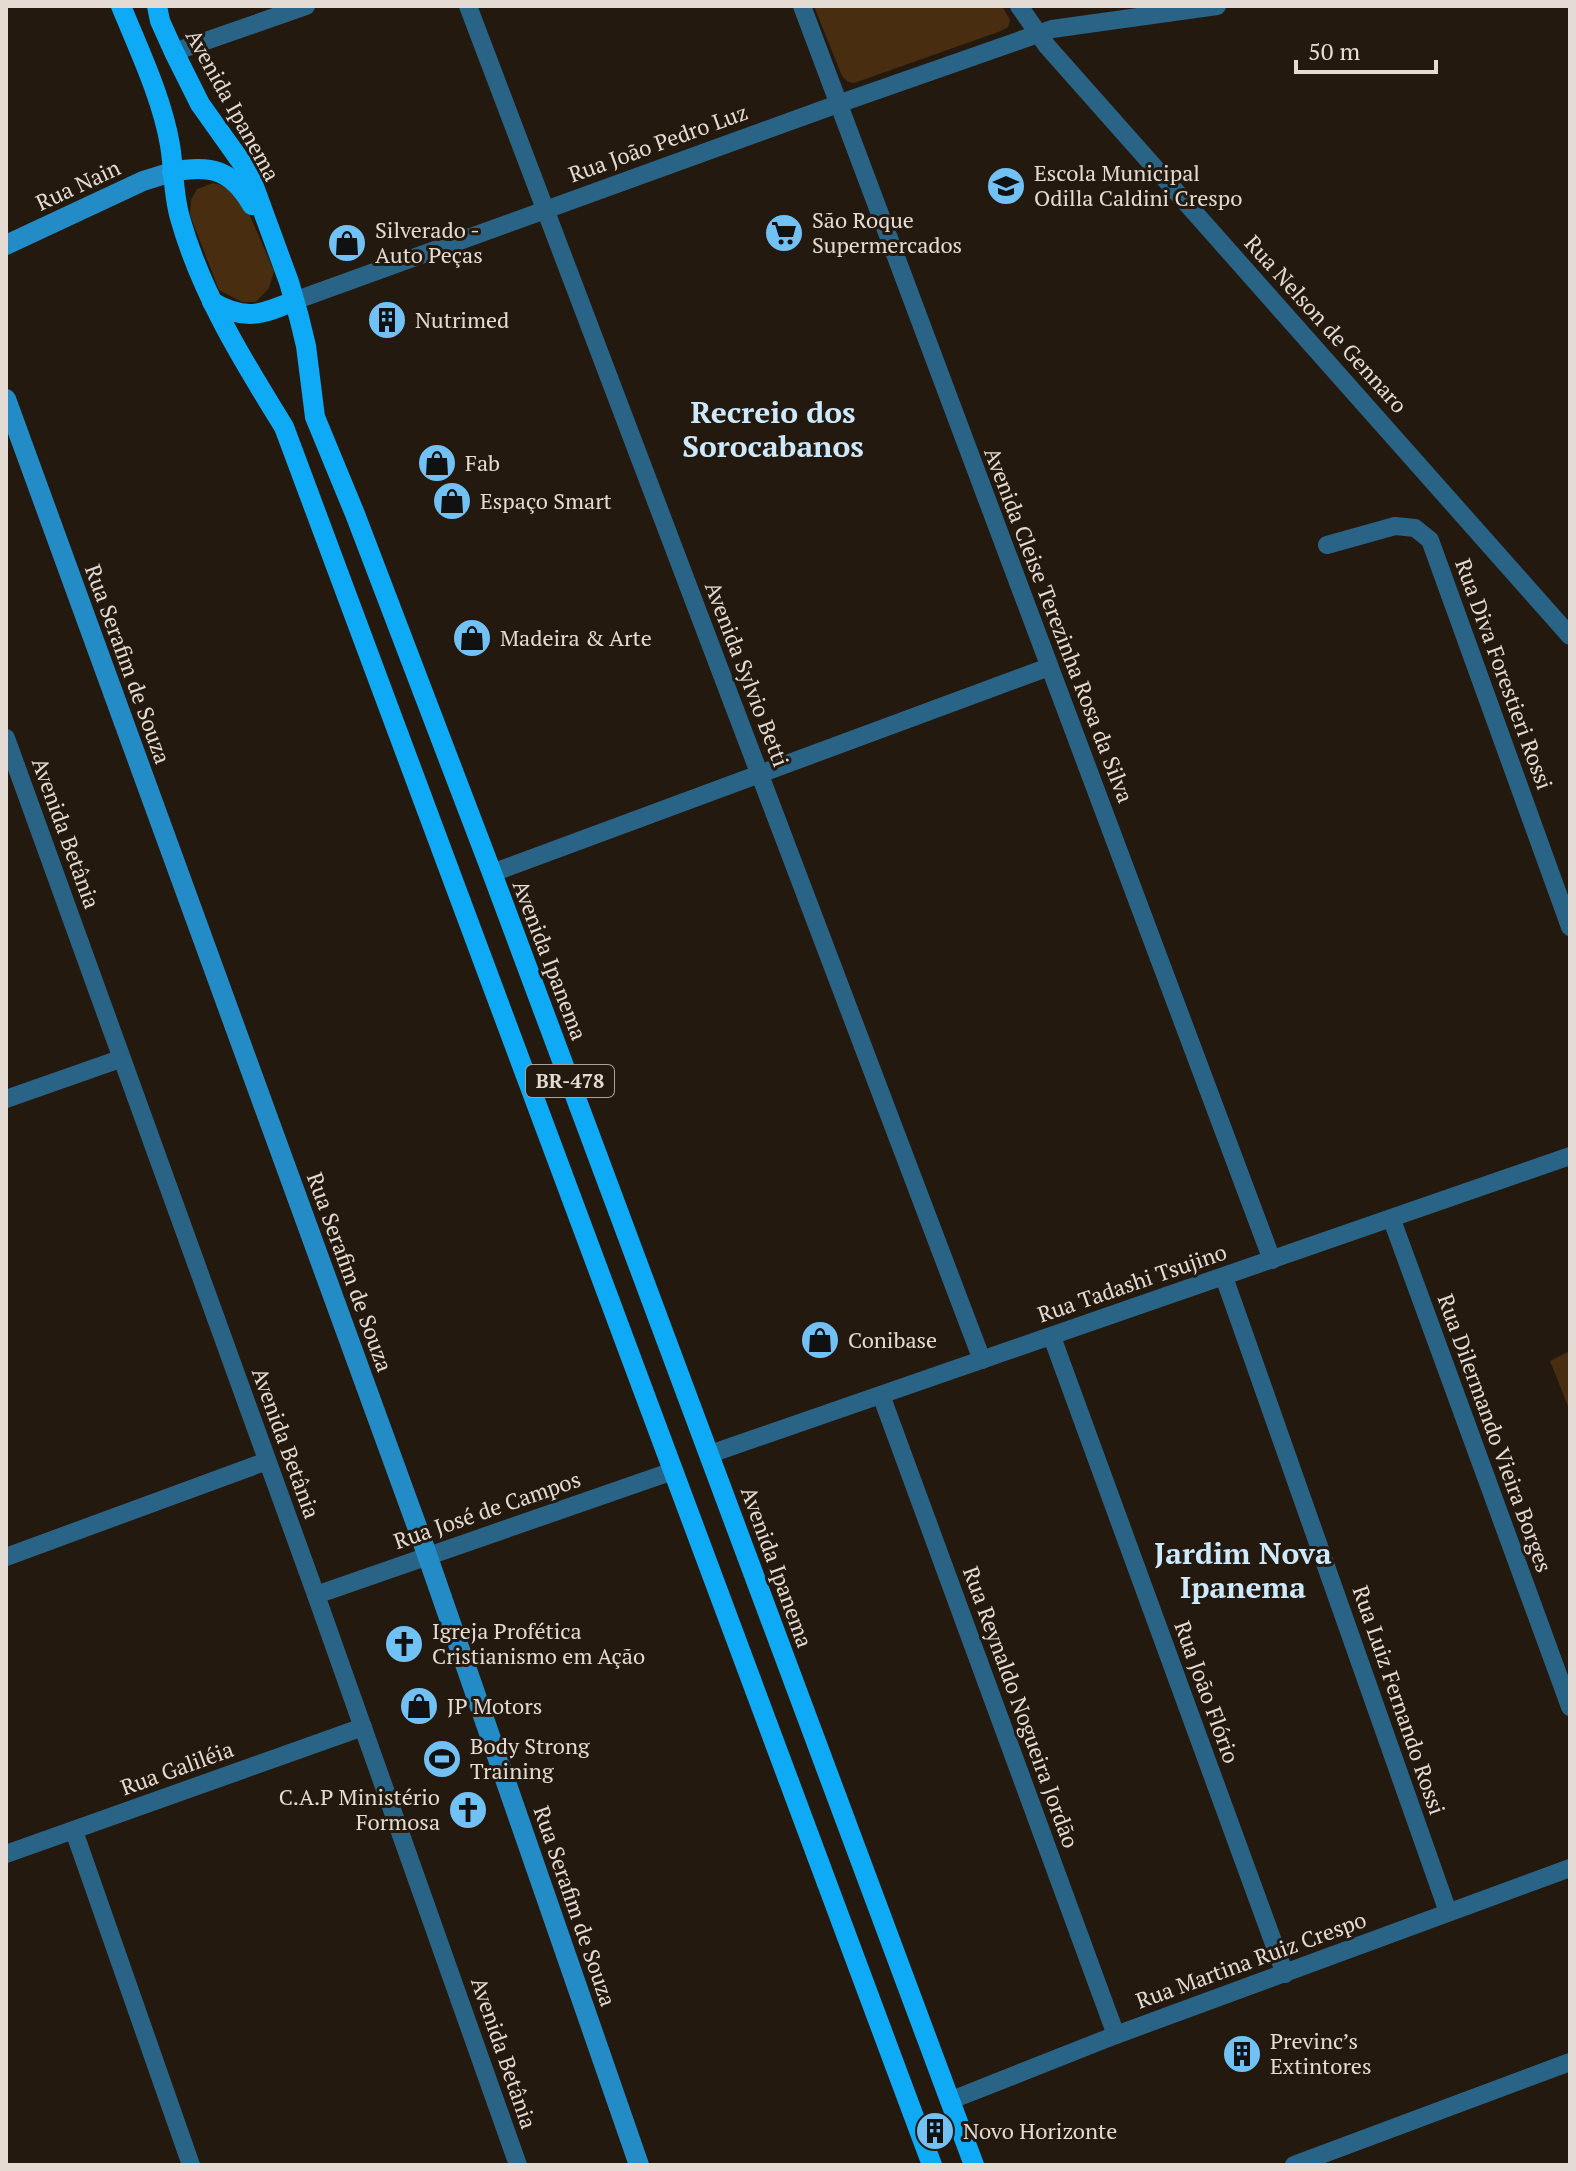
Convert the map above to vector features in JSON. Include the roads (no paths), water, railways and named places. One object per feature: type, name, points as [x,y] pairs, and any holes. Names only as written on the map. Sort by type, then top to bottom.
[{"type":"main road","name":"BR-478","points":[[121,6],[160,108],[170,144],[180,217],[212,302],[243,361],[284,427],[932,2165]]},
{"type":"main road","name":"Avenida Ipanema","points":[[157,6],[160,21],[200,104],[249,173],[294,301],[306,346],[315,417],[492,873],[974,2165]]},
{"type":"main road","points":[[172,172],[208,169],[222,172],[235,180],[250,200],[280,258]]},
{"type":"main road","points":[[212,302],[231,313],[255,315],[294,301]]},
{"type":"street","points":[[174,52],[306,6]]},
{"type":"street","name":"Avenida Sylvio Betti","points":[[468,6],[982,1360]]},
{"type":"street","name":"Avenida Cleise Terezinha Rosa da Silva","points":[[802,6],[1272,1260]]},
{"type":"street","name":"Rua Nelson de Gennaro","points":[[1019,6],[1047,46],[1570,636]]},
{"type":"street","name":"Rua João Pedro Luz","points":[[294,301],[1052,29],[1217,6]]},
{"type":"street","name":"Rua Nain","points":[[6,245],[143,181],[172,172]]},
{"type":"street","name":"Rua Serafim de Souza","points":[[6,399],[427,1555],[639,2165]]},
{"type":"street","name":"Rua Diva Forestieri Rossi","points":[[1327,545],[1395,526],[1415,528],[1430,540],[1570,927]]},
{"type":"street","points":[[492,873],[1049,667]]},
{"type":"street","name":"Avenida Betânia","points":[[6,738],[518,2165]]},
{"type":"street","points":[[6,1099],[120,1059]]},
{"type":"street","name":"Rua Tadashi Tsujino","points":[[710,1454],[1570,1156]]},
{"type":"street","name":"Rua Dilermando Vieira Borges","points":[[1392,1220],[1570,1707]]},
{"type":"street","name":"Rua Luiz Fernando Rossi","points":[[1224,1277],[1448,1912]]},
{"type":"street","name":"Rua João Flório","points":[[1052,1337],[1285,1974]]},
{"type":"street","name":"Rua Reynaldo Nogueira Jordão","points":[[881,1395],[1116,2035]]},
{"type":"street","points":[[6,1557],[267,1461]]},
{"type":"street","name":"Rua José de Campos","points":[[316,1595],[673,1471]]},
{"type":"street","name":"Rua Galiléia","points":[[6,1854],[363,1727]]},
{"type":"street","points":[[74,1831],[191,2165]]},
{"type":"street","name":"Rua Martina Ruiz Crespo","points":[[949,2101],[1116,2035],[1570,1868]]},
{"type":"street","points":[[1294,2165],[1570,2062]]},
{"type":"place","name":"Escola Municipal Odilla Caldini Crespo","points":[[1006,186]]},
{"type":"place","name":"São Roque Supermercados","points":[[784,233]]},
{"type":"place","name":"Silverado - Auto Peças","points":[[347,243]]},
{"type":"place","name":"Nutrimed","points":[[387,320]]},
{"type":"place","name":"Fab","points":[[437,463]]},
{"type":"place","name":"Espaço Smart","points":[[452,501]]},
{"type":"place","name":"Madeira & Arte","points":[[472,638]]},
{"type":"place","name":"Conibase","points":[[820,1340]]},
{"type":"place","name":"Igreja Profética Cristianismo em Ação","points":[[404,1644]]},
{"type":"place","name":"JP Motors","points":[[419,1706]]},
{"type":"place","name":"Body Strong Training","points":[[442,1759]]},
{"type":"place","name":"C.A.P Ministério Formosa","points":[[468,1810]]},
{"type":"place","name":"Previnc’s Extintores","points":[[1242,2054]]},
{"type":"place","name":"Novo Horizonte","points":[[935,2131]]},
{"type":"district","name":"Recreio dos Sorocabanos","points":[[773,430]]},
{"type":"district","name":"Jardim Nova Ipanema","points":[[1243,1571]]}]
